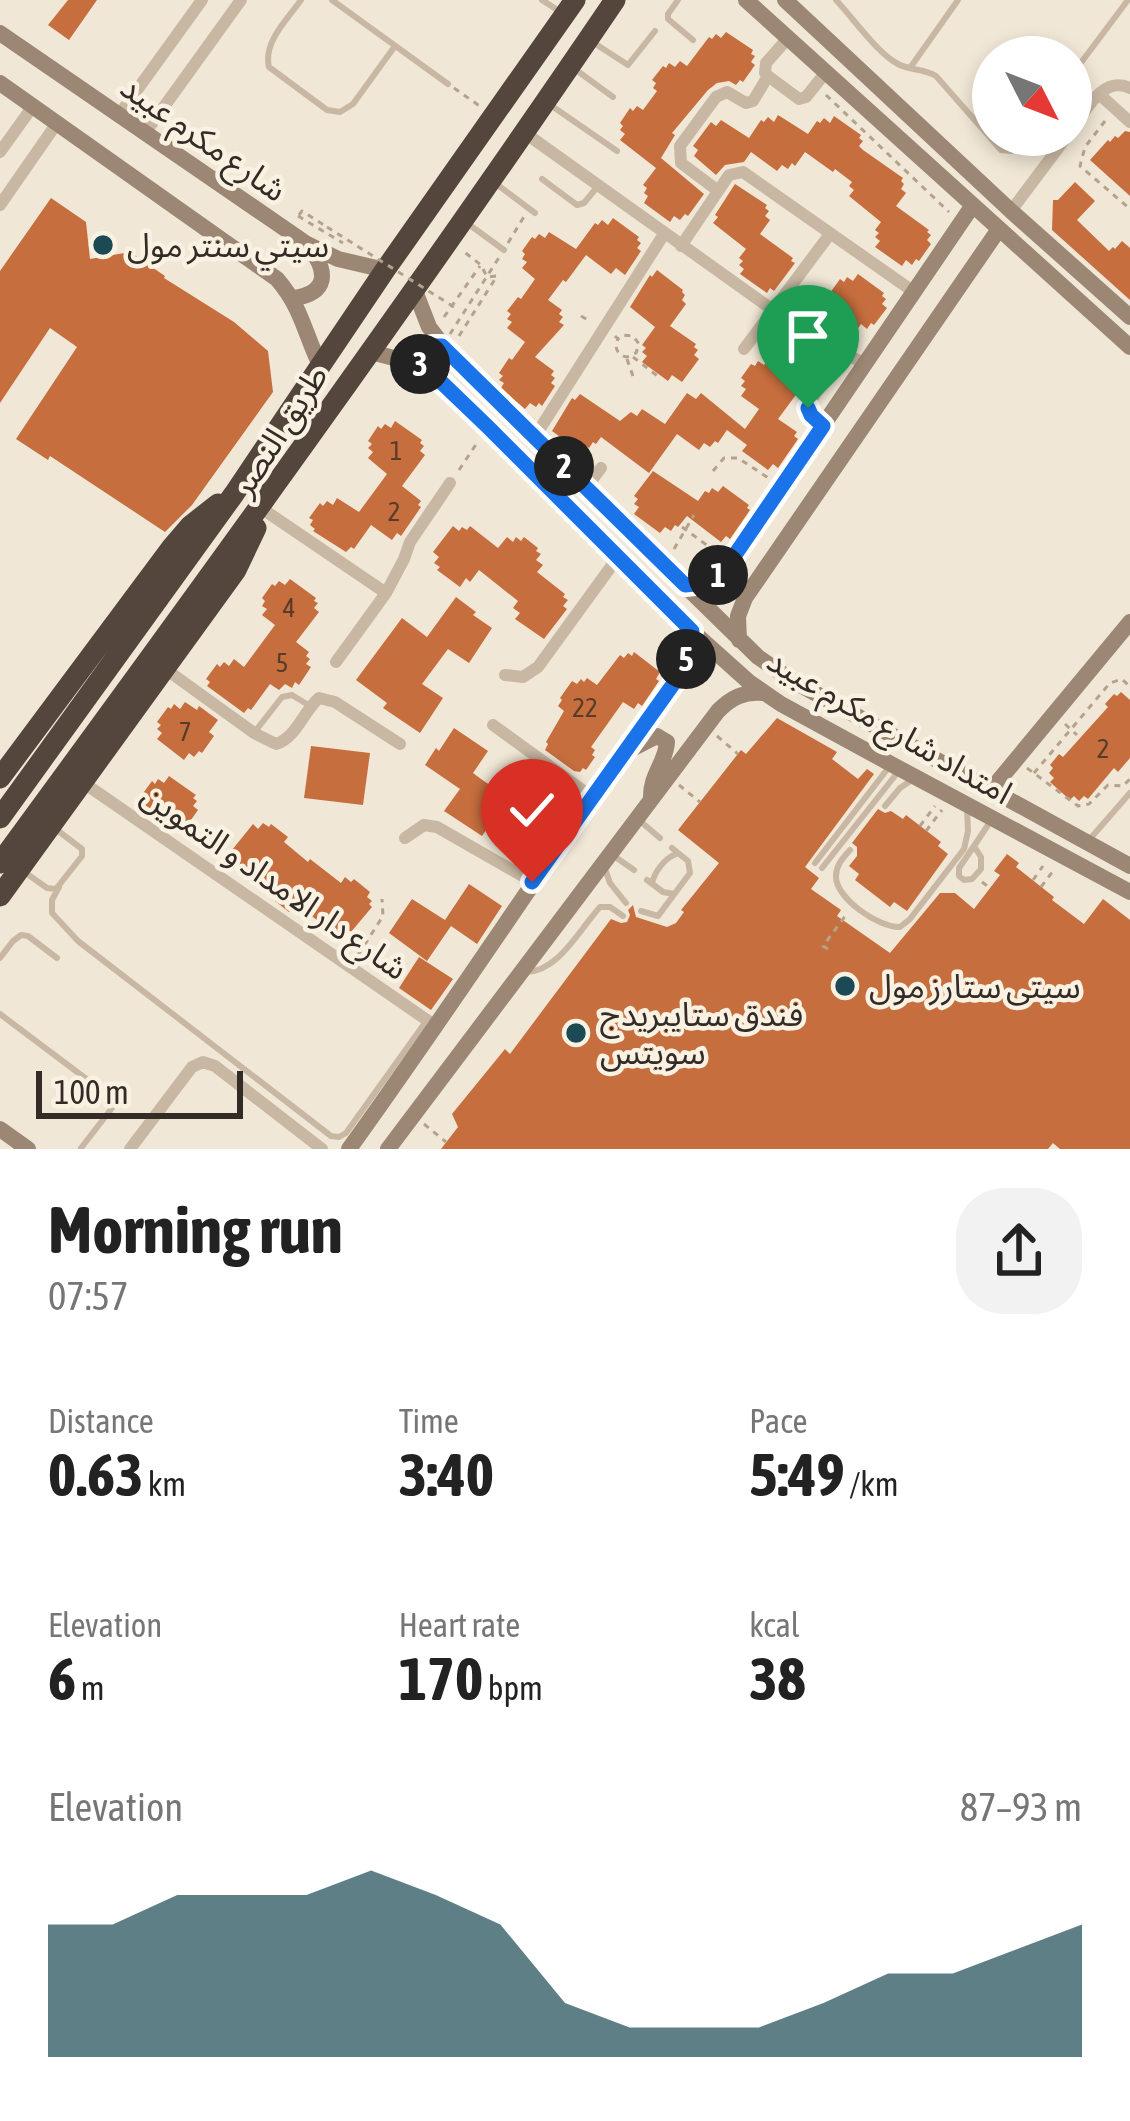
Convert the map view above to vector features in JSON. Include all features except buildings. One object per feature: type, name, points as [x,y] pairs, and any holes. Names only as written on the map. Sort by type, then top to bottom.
[{"type":"highway","name":"طريق النصر","points":[[0,896],[10,866],[50,825],[236,571],[261,508],[614,0]]},
{"type":"highway","name":"طريق النصر","points":[[0,778],[172,547],[234,494],[570,7]]},
{"type":"highway","points":[[0,818],[234,494]]},
{"type":"highway","points":[[10,866],[261,508]]},
{"type":"street","points":[[119,116],[202,0]]},
{"type":"street","points":[[145,134],[241,0]]},
{"type":"street","points":[[746,0],[788,38],[821,78],[973,205],[1130,347]]},
{"type":"street","points":[[784,0],[1130,317]]},
{"type":"street","name":"شارع مكرم عبيد","points":[[0,34],[307,244],[338,259],[385,270]]},
{"type":"street","points":[[717,190],[681,163],[680,146],[716,97],[727,92],[746,103],[752,101],[768,76],[766,63],[788,38]]},
{"type":"street","points":[[768,76],[796,99],[806,97],[821,78]]},
{"type":"street","points":[[0,83],[277,279],[294,298],[320,364]]},
{"type":"street","points":[[1092,103],[1104,87],[1114,83],[1130,88]]},
{"type":"street","points":[[1099,94],[1130,122]]},
{"type":"street","points":[[0,205],[28,139],[33,106]]},
{"type":"street","points":[[0,152],[57,124]]},
{"type":"street","points":[[525,133],[773,310]]},
{"type":"street","points":[[1011,211],[1053,156]]},
{"type":"street","points":[[681,246],[733,172],[748,173],[914,292]]},
{"type":"street","points":[[685,585],[714,578],[730,562],[973,205]]},
{"type":"street","points":[[740,641],[741,607],[1000,229]]},
{"type":"street","points":[[956,231],[975,249],[978,261]]},
{"type":"street","points":[[534,438],[664,234]]},
{"type":"street","points":[[744,349],[830,234]]},
{"type":"street","points":[[294,298],[311,294],[322,277],[322,267],[307,244]]},
{"type":"street","name":"امتداد شارع مكرم عبيد","points":[[415,291],[437,339],[758,657],[990,791],[1127,859]]},
{"type":"street","points":[[761,326],[826,378]]},
{"type":"street","points":[[420,367],[421,356],[437,339]]},
{"type":"street","name":"امتداد شارع مكرم عبيد","points":[[371,352],[420,367],[437,378],[692,631],[765,694],[1130,892]]},
{"type":"street","points":[[823,426],[808,408],[826,378],[844,356],[865,364]]},
{"type":"street","points":[[586,488],[601,468]]},
{"type":"street","points":[[336,662],[386,593],[410,542],[450,483]]},
{"type":"street","points":[[261,508],[386,593]]},
{"type":"street","points":[[749,534],[759,549],[776,553]]},
{"type":"street","points":[[505,675],[523,677],[538,667],[618,557]]},
{"type":"street","points":[[990,791],[1124,643],[1130,622]]},
{"type":"street","points":[[349,1149],[432,1023],[674,683],[692,631]]},
{"type":"street","points":[[164,668],[276,744],[284,742],[319,698],[335,702],[400,744]]},
{"type":"street","points":[[388,1149],[725,704],[754,692],[765,694]]},
{"type":"street","points":[[493,725],[592,797]]},
{"type":"street","points":[[621,755],[656,736],[667,742],[653,776],[651,800]]},
{"type":"street","name":"شارع دار الامداد و التموين","points":[[81,781],[432,1023]]},
{"type":"street","points":[[405,838],[424,825],[437,827],[532,882]]},
{"type":"street","points":[[130,1149],[192,1066],[203,1063],[214,1066],[322,1149]]},
{"type":"street","points":[[0,1129],[28,1149]]},
{"type":"lane","points":[[302,0],[268,48],[268,68],[327,110],[340,112],[352,104],[395,46]]},
{"type":"lane","points":[[332,0],[448,84]]},
{"type":"lane","points":[[542,0],[570,7]]},
{"type":"lane","points":[[679,0],[668,19],[693,40]]},
{"type":"lane","points":[[836,0],[891,60],[936,76],[972,117]]},
{"type":"lane","points":[[910,68],[958,0]]},
{"type":"lane","points":[[1092,48],[1128,0]]},
{"type":"lane","points":[[588,38],[628,65],[655,31]]},
{"type":"lane","points":[[570,66],[613,97]]},
{"type":"lane","points":[[546,102],[616,151]]},
{"type":"lane","points":[[542,179],[577,205],[598,186]]},
{"type":"lane","points":[[492,180],[535,213]]},
{"type":"lane","points":[[464,221],[504,250]]},
{"type":"lane","points":[[254,733],[282,697],[292,695],[310,706]]},
{"type":"lane","points":[[885,806],[900,788],[902,771]]},
{"type":"lane","points":[[818,866],[902,771]]},
{"type":"lane","points":[[1087,843],[1130,793]]},
{"type":"lane","points":[[850,850],[839,864],[836,880],[842,895],[887,927],[900,926],[910,920],[964,849],[967,806]]},
{"type":"lane","points":[[637,819],[660,838]]},
{"type":"lane","points":[[974,846],[981,856],[981,869],[964,880],[958,868],[992,819]]},
{"type":"lane","points":[[50,825],[83,853],[52,900],[52,913],[78,941],[331,1136],[346,1133],[432,1023]]},
{"type":"lane","points":[[640,911],[658,916],[674,894],[691,870],[676,851],[649,882],[674,894]]},
{"type":"lane","points":[[607,859],[634,871]]},
{"type":"lane","points":[[607,859],[610,883],[626,903]]},
{"type":"lane","points":[[10,866],[47,888],[59,887]]},
{"type":"lane","points":[[522,972],[535,973],[551,964],[600,908],[610,907],[623,916]]},
{"type":"lane","points":[[1,955],[21,935],[57,958]]},
{"type":"lane","points":[[0,1014],[113,1099],[112,1108],[81,1148]]},
{"type":"path","points":[[821,78],[956,231]]},
{"type":"path","points":[[448,84],[494,116]]},
{"type":"path","points":[[1115,108],[1085,147],[1081,166],[1130,209]]},
{"type":"path","points":[[302,211],[464,314]]},
{"type":"path","points":[[450,242],[481,265],[487,277]]},
{"type":"path","points":[[437,339],[481,265]]},
{"type":"path","points":[[496,276],[460,333],[455,327],[487,277],[496,276]]},
{"type":"path","points":[[634,379],[629,357],[660,378]]},
{"type":"path","points":[[450,483],[488,427]]},
{"type":"path","points":[[713,471],[724,458],[733,456],[782,486]]},
{"type":"path","points":[[664,565],[694,515]]},
{"type":"path","points":[[684,529],[730,562]]},
{"type":"path","points":[[1130,687],[1122,680],[1110,683],[1034,773],[1082,806],[1108,784],[1123,786],[1130,779]]},
{"type":"path","points":[[706,728],[738,754]]},
{"type":"path","points":[[669,776],[700,802]]},
{"type":"path","points":[[920,826],[936,804]]},
{"type":"path","points":[[926,831],[943,808]]},
{"type":"path","points":[[1033,880],[1044,864]]},
{"type":"path","points":[[1041,886],[1054,869]]},
{"type":"path","points":[[351,967],[382,916],[382,899]]},
{"type":"path","points":[[828,950],[823,946],[854,904]]},
{"type":"path","points":[[414,1115],[446,1142]]},
{"type":"place","name":"سيتي سنتر مول","points":[[103,245]]},
{"type":"place","name":"سيتى ستارز مول","points":[[845,986]]},
{"type":"place","name":"فندق ستايبريدج سويتس","points":[[576,1033]]},
{"type":"route","points":[[532,882],[674,683],[692,631],[488,427],[420,367],[423,352],[442,346],[685,585],[705,583],[726,568],[823,426],[808,408]]}]
